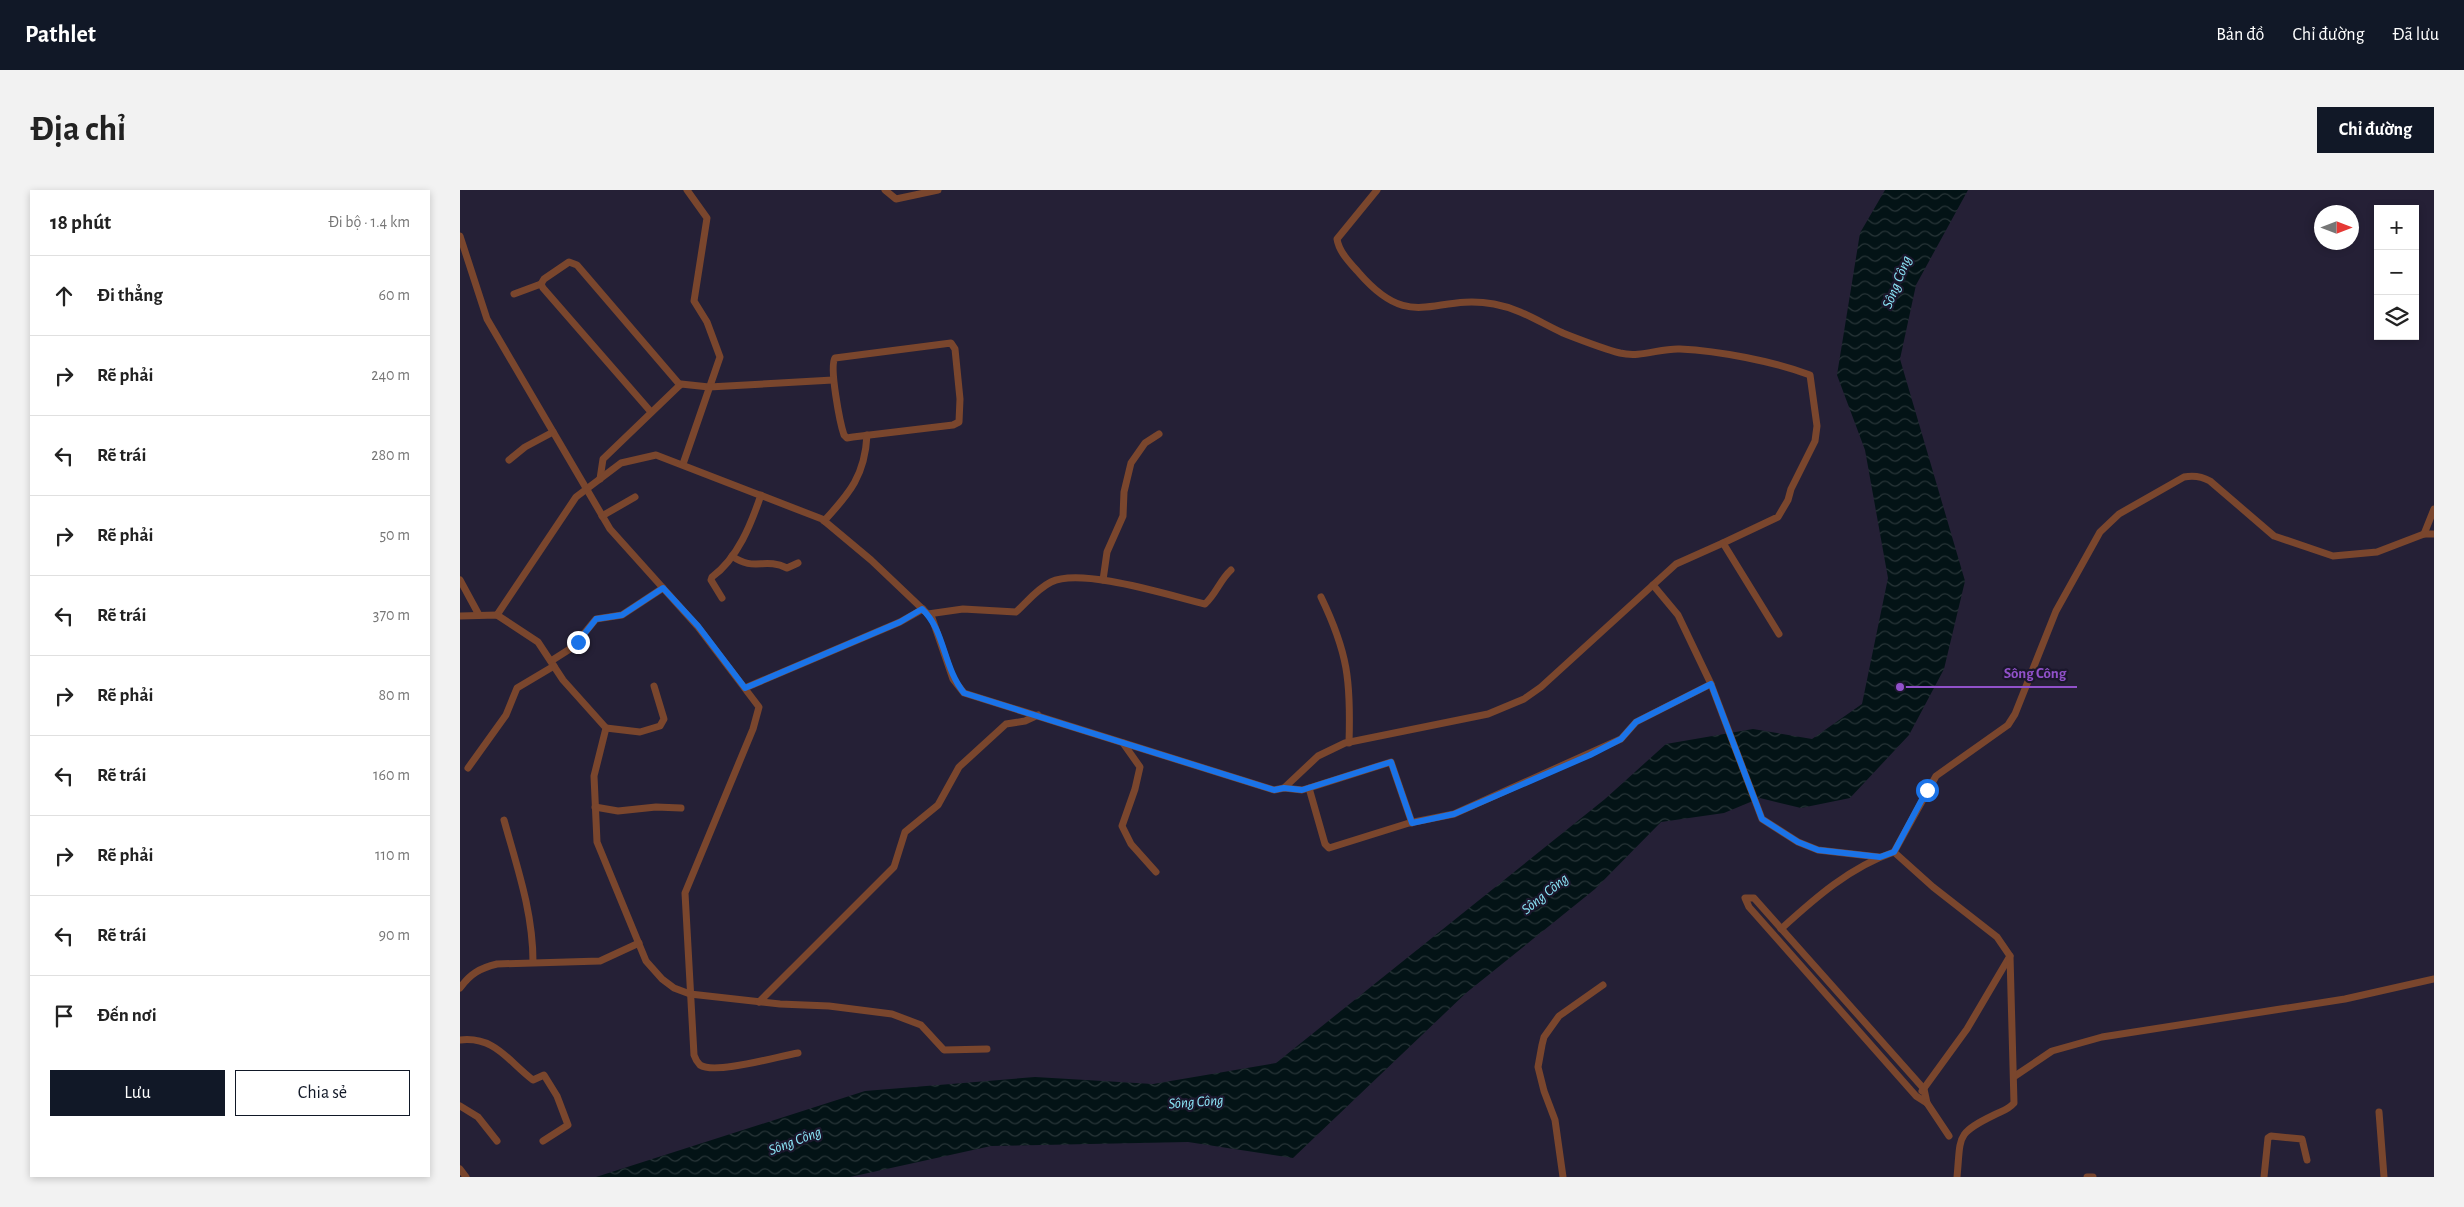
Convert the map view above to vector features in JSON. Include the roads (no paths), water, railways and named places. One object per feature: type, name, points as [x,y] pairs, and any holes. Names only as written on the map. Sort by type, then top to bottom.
[{"type":"street","points":[[683,464],[720,357],[707,322],[694,301],[707,218],[687,190]]},
{"type":"street","points":[[885,190],[896,199],[938,190]]},
{"type":"street","points":[[1284,788],[1318,756],[1349,743],[1488,714],[1524,699],[1541,687],[1653,585],[1686,558],[1778,517],[1788,500],[1791,489],[1815,441],[1817,426],[1810,375],[1754,361],[1679,349],[1644,354],[1622,353],[1562,332],[1527,313],[1493,304],[1447,305],[1418,309],[1392,301],[1362,276],[1342,251],[1337,239],[1376,190]]},
{"type":"street","points":[[460,236],[487,319],[602,516],[620,540],[698,626],[759,707],[753,729],[685,893],[694,1054],[699,1064],[710,1067],[736,1066],[798,1052]]},
{"type":"street","points":[[514,294],[541,284],[568,262],[577,265],[680,385],[709,387],[833,380]]},
{"type":"street","points":[[541,284],[651,412]]},
{"type":"street","points":[[951,343],[954,346],[960,400],[959,422],[953,425],[867,435],[846,438],[844,435],[833,380],[833,361],[840,357],[951,343]]},
{"type":"street","points":[[600,479],[603,459],[680,385]]},
{"type":"street","points":[[510,460],[526,447],[553,432]]},
{"type":"street","points":[[1103,580],[1107,552],[1123,516],[1124,492],[1131,463],[1144,444],[1159,434]]},
{"type":"street","points":[[824,521],[852,490],[859,477],[867,435]]},
{"type":"street","points":[[497,615],[576,497],[622,463],[656,455],[824,521],[871,560],[932,618],[953,679],[964,693],[1274,790],[1284,788],[1302,790],[1391,762],[1412,823]]},
{"type":"street","points":[[1782,929],[1814,899],[1859,868],[1894,852],[1936,776],[2008,725],[2015,714],[2056,611],[2100,532],[2119,514],[2184,477],[2201,476],[2274,536],[2322,553],[2345,556],[2370,553],[2424,534],[2434,534]]},
{"type":"street","points":[[722,598],[711,580],[732,556],[744,538],[761,495]]},
{"type":"street","points":[[602,516],[635,497]]},
{"type":"street","points":[[2424,534],[2434,509]]},
{"type":"street","points":[[1723,543],[1780,634]]},
{"type":"street","points":[[732,556],[744,564],[766,562],[779,564],[787,568],[798,563]]},
{"type":"street","points":[[745,688],[925,612],[962,609],[1016,612],[1036,592],[1051,582],[1064,577],[1103,580],[1205,604],[1212,598],[1220,580],[1231,570]]},
{"type":"street","points":[[460,580],[479,616]]},
{"type":"street","points":[[1653,585],[1678,615],[1711,684],[1761,815],[1776,830],[1804,845],[1818,850],[1880,857]]},
{"type":"street","points":[[468,768],[506,715],[517,688],[573,647],[596,619],[622,615],[663,588]]},
{"type":"street","points":[[1321,597],[1338,635],[1349,679],[1349,743]]},
{"type":"street","points":[[460,616],[497,615],[538,642],[563,680],[606,728],[640,732],[660,726],[664,719],[654,686]]},
{"type":"street","points":[[1309,788],[1326,847],[1412,823],[1454,814],[1590,755],[1621,739],[1636,722],[1711,684]]},
{"type":"street","points":[[759,1002],[894,867],[904,832],[938,805],[959,766],[1006,724],[1025,721],[1038,715]]},
{"type":"street","points":[[606,728],[594,776],[597,842],[646,961],[662,979],[674,988],[690,994],[759,1002],[829,1006],[892,1014],[921,1025],[944,1050],[987,1049]]},
{"type":"street","points":[[1123,742],[1140,767],[1135,790],[1122,826],[1131,844],[1156,872]]},
{"type":"street","points":[[595,807],[618,811],[656,806],[681,808]]},
{"type":"street","points":[[504,820],[526,896],[533,940],[533,962]]},
{"type":"street","points":[[1894,852],[1933,887],[1998,937],[2010,956],[2015,1076],[2014,1102],[2007,1110],[1969,1128],[1960,1141],[1957,1177]]},
{"type":"street","points":[[1928,1106],[1924,1090],[1754,898],[1745,898],[1749,907],[1916,1096],[1928,1106],[1960,1150]]},
{"type":"street","points":[[460,988],[468,976],[482,968],[497,964],[600,961],[639,943]]},
{"type":"street","points":[[1916,1096],[1924,1090],[1967,1029],[2010,956]]},
{"type":"street","points":[[2015,1076],[2052,1051],[2093,1039],[2345,999],[2434,979]]},
{"type":"street","points":[[1563,1174],[1554,1114],[1544,1091],[1538,1067],[1542,1045],[1544,1037],[1559,1016],[1603,985]]},
{"type":"street","points":[[460,1040],[480,1040],[496,1048],[533,1080],[544,1075],[558,1096],[568,1125],[543,1141]]},
{"type":"street","points":[[460,1106],[478,1118],[497,1140]]},
{"type":"street","points":[[2379,1112],[2384,1177]]},
{"type":"street","points":[[2264,1177],[2268,1138],[2271,1136],[2302,1139],[2307,1160]]},
{"type":"street","points":[[460,1169],[466,1177]]},
{"type":"street","points":[[2087,1177],[2093,1177]]},
{"type":"water","name":"Sông Công","points":[[1885,190],[1968,190],[1916,285],[1900,359],[1965,581],[1944,669],[1909,735],[1850,798],[1801,808],[1760,798],[1724,813],[1661,822],[1595,889],[1466,993],[1293,1158],[1188,1142],[991,1146],[850,1177],[596,1177],[865,1091],[1035,1077],[1153,1084],[1276,1063],[1605,799],[1666,744],[1753,729],[1812,739],[1862,704],[1888,578],[1865,450],[1837,375],[1860,233]]},
{"type":"place","name":"Sông Công","points":[[1900,687]]}]
